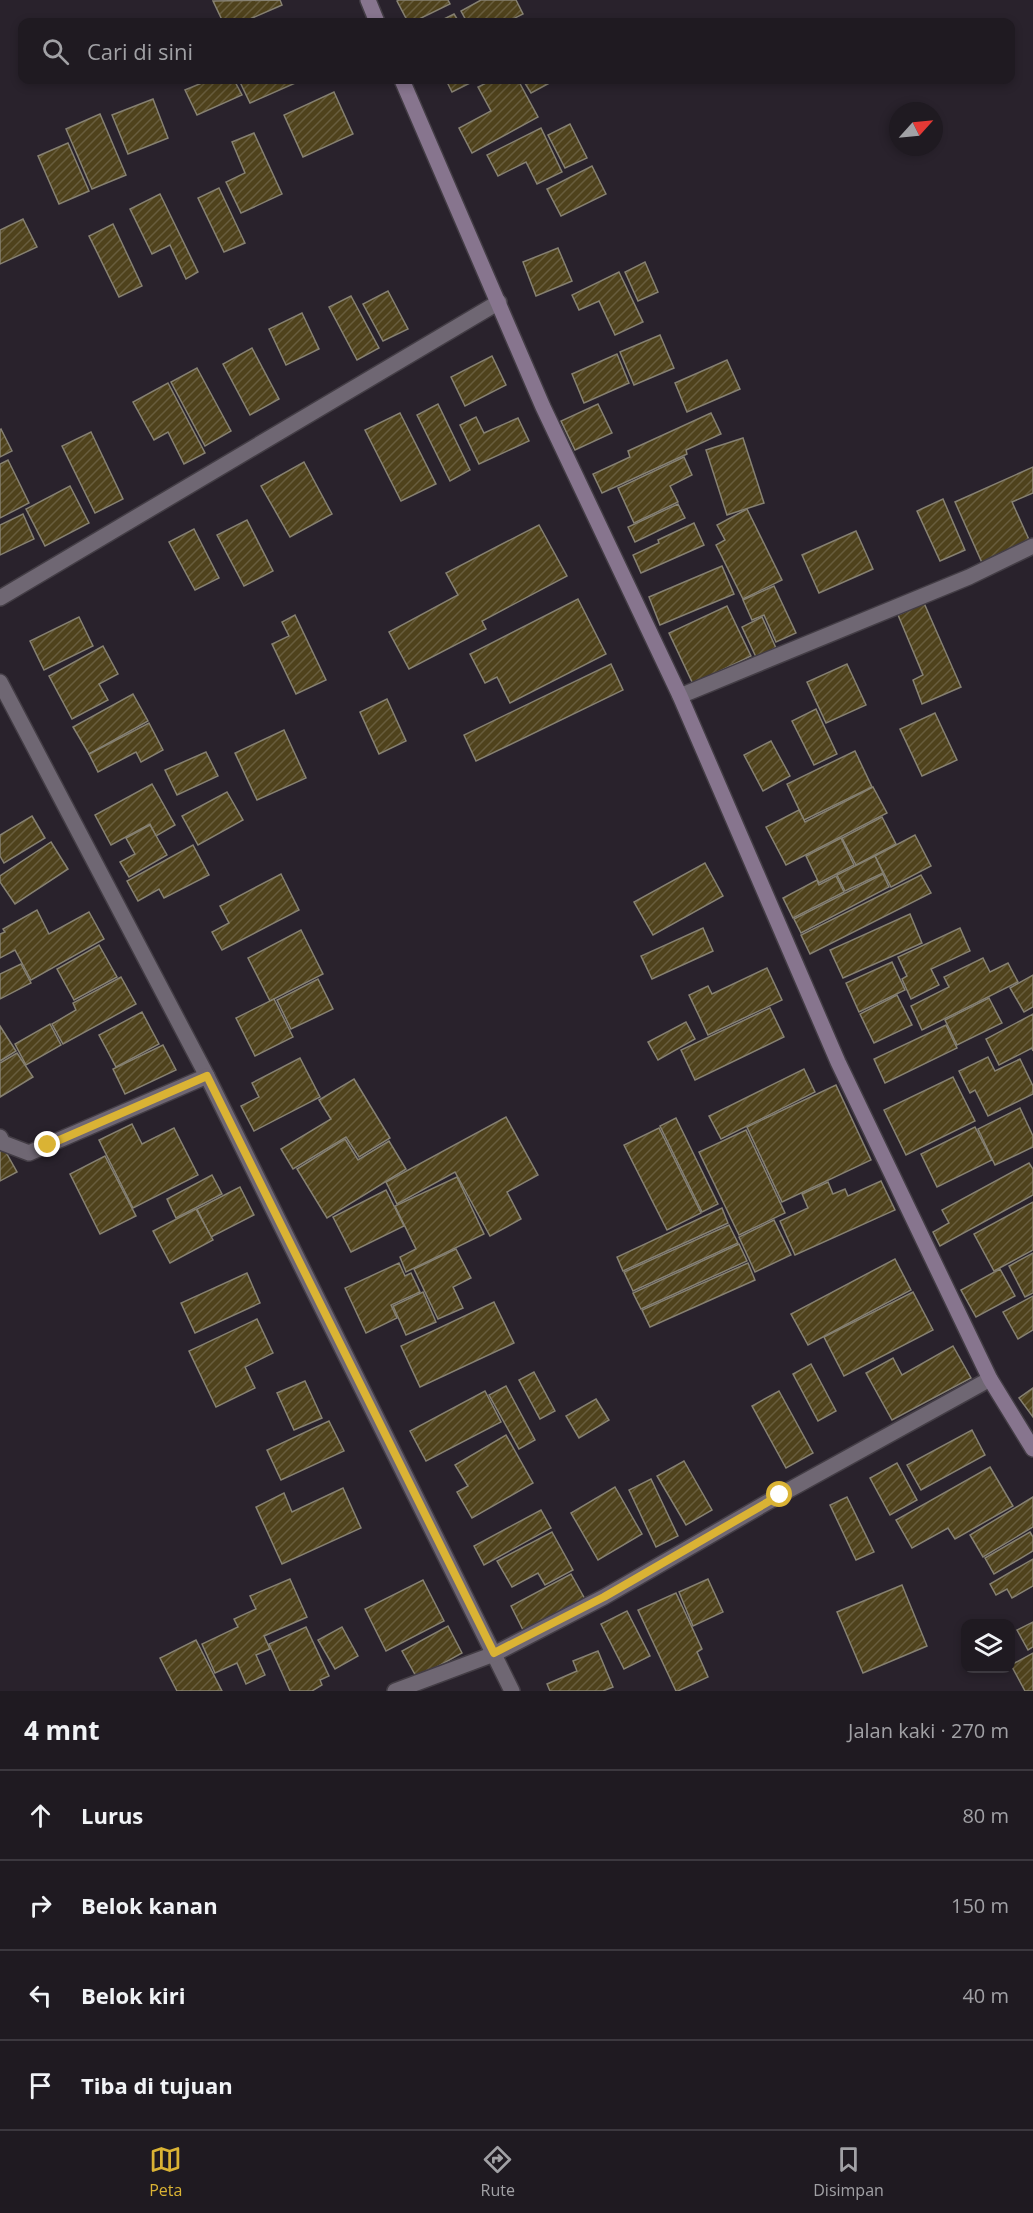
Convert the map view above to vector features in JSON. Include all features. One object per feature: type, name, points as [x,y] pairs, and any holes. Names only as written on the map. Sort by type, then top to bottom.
[{"type":"street","points":[[368,0],[375,18]]},
{"type":"street","points":[[404,84],[548,418],[680,696],[838,1062],[990,1379],[1033,1449]]},
{"type":"street","points":[[0,598],[499,302]]},
{"type":"street","points":[[680,696],[969,577],[1033,546]]},
{"type":"street","points":[[0,682],[207,1076],[512,1691]]},
{"type":"street","points":[[0,1137],[3,1143],[28,1153],[207,1076]]},
{"type":"street","points":[[396,1691],[494,1653],[604,1597],[780,1495],[990,1379]]},
{"type":"building","points":[[280,0],[282,5],[252,18],[221,18],[213,1]]},
{"type":"building","points":[[448,0],[450,4],[421,18],[406,18],[397,1]]},
{"type":"building","points":[[481,0],[516,0],[523,14],[515,18],[465,18],[461,11]]},
{"type":"building","points":[[199,84],[236,84],[242,95],[197,115],[185,90]]},
{"type":"building","points":[[241,84],[293,84],[250,103]]},
{"type":"building","points":[[448,84],[468,84],[452,92]]},
{"type":"building","points":[[484,84],[520,84],[538,117],[472,153],[459,128],[491,111],[478,87]]},
{"type":"building","points":[[525,84],[548,84],[531,93]]},
{"type":"building","points":[[334,92],[353,134],[303,157],[284,115]]},
{"type":"building","points":[[153,99],[168,138],[128,154],[112,115]]},
{"type":"building","points":[[100,114],[126,175],[92,189],[66,129]]},
{"type":"building","points":[[570,124],[587,158],[565,168],[548,135]]},
{"type":"building","points":[[541,128],[562,172],[537,184],[526,162],[498,176],[487,155]]},
{"type":"building","points":[[254,133],[282,194],[241,213],[226,182],[245,173],[232,142]]},
{"type":"building","points":[[68,143],[89,191],[59,204],[38,156]]},
{"type":"building","points":[[592,166],[606,194],[561,216],[547,189]]},
{"type":"building","points":[[219,188],[245,243],[224,252],[198,198]]},
{"type":"building","points":[[160,194],[198,272],[186,279],[170,245],[152,254],[130,209]]},
{"type":"building","points":[[23,219],[37,247],[0,264],[0,230]]},
{"type":"building","points":[[113,224],[142,286],[119,297],[89,236]]},
{"type":"building","points":[[558,248],[572,281],[536,296],[523,262]]},
{"type":"building","points":[[645,262],[658,292],[638,301],[625,272]]},
{"type":"building","points":[[619,272],[643,322],[615,335],[599,301],[579,310],[572,295]]},
{"type":"building","points":[[388,291],[408,329],[383,341],[363,304]]},
{"type":"building","points":[[351,296],[379,348],[357,360],[329,307]]},
{"type":"building","points":[[302,313],[319,349],[286,365],[269,329]]},
{"type":"building","points":[[660,335],[674,368],[634,385],[620,352]]},
{"type":"building","points":[[252,348],[279,399],[250,415],[223,364]]},
{"type":"building","points":[[617,354],[629,383],[584,403],[572,374]]},
{"type":"building","points":[[492,356],[506,385],[465,406],[451,377]]},
{"type":"building","points":[[727,360],[740,389],[687,412],[675,383]]},
{"type":"building","points":[[197,368],[231,431],[205,446],[171,382]]},
{"type":"building","points":[[168,383],[205,453],[184,464],[168,432],[154,440],[133,402]]},
{"type":"building","points":[[438,404],[470,470],[450,481],[417,415]]},
{"type":"building","points":[[598,404],[612,433],[575,450],[561,421]]},
{"type":"building","points":[[400,413],[436,484],[401,501],[365,430]]},
{"type":"building","points":[[711,413],[721,434],[686,450],[687,454],[602,493],[593,474],[630,457],[628,451]]},
{"type":"building","points":[[476,417],[484,433],[518,418],[529,441],[479,464],[460,425]]},
{"type":"building","points":[[0,430],[12,451],[0,457]]},
{"type":"building","points":[[91,432],[123,499],[95,513],[62,446]]},
{"type":"building","points":[[743,438],[764,503],[727,515],[706,450]]},
{"type":"building","points":[[684,457],[692,475],[670,486],[678,502],[634,523],[618,488]]},
{"type":"building","points":[[8,460],[29,503],[0,518],[0,464]]},
{"type":"building","points":[[304,462],[332,514],[290,537],[261,486]]},
{"type":"building","points":[[1033,467],[1033,493],[1012,502],[1031,544],[983,565],[955,502]]},
{"type":"building","points":[[70,486],[89,523],[45,546],[26,509]]},
{"type":"building","points":[[943,499],[965,550],[940,561],[917,511]]},
{"type":"building","points":[[678,504],[685,518],[635,542],[628,527]]},
{"type":"building","points":[[747,509],[782,580],[743,599],[716,545],[725,540],[717,525]]},
{"type":"building","points":[[23,514],[34,539],[0,555],[0,525]]},
{"type":"building","points":[[247,520],[273,571],[244,586],[217,535]]},
{"type":"building","points":[[694,523],[704,545],[641,573],[633,555]]},
{"type":"building","points":[[539,525],[567,576],[482,621],[486,629],[409,669],[389,632],[458,595],[446,573]]},
{"type":"building","points":[[194,529],[219,578],[195,590],[169,542]]},
{"type":"building","points":[[856,531],[873,569],[819,593],[802,555]]},
{"type":"building","points":[[722,566],[734,594],[660,625],[649,597]]},
{"type":"building","points":[[774,586],[796,633],[776,642],[764,615],[752,620],[743,600]]},
{"type":"building","points":[[578,599],[606,654],[510,703],[497,677],[485,683],[470,654]]},
{"type":"building","points":[[924,603],[961,687],[922,704],[913,680],[923,675],[898,615]]},
{"type":"building","points":[[727,606],[751,656],[693,684],[669,633]]},
{"type":"building","points":[[295,615],[326,680],[296,694],[272,644],[289,636],[282,622]]},
{"type":"building","points":[[79,617],[93,646],[44,670],[30,641]]},
{"type":"building","points":[[762,617],[776,648],[756,657],[742,627]]},
{"type":"building","points":[[103,646],[118,674],[99,684],[108,700],[72,719],[49,676]]},
{"type":"building","points":[[611,664],[623,690],[476,761],[464,735]]},
{"type":"building","points":[[847,664],[866,705],[826,723],[807,682]]},
{"type":"building","points":[[133,694],[148,721],[89,754],[73,727]]},
{"type":"building","points":[[387,699],[406,741],[379,754],[360,712]]},
{"type":"building","points":[[816,709],[837,754],[814,765],[792,721]]},
{"type":"building","points":[[935,713],[957,760],[922,776],[900,729]]},
{"type":"building","points":[[149,723],[163,750],[141,762],[136,752],[98,772],[89,754]]},
{"type":"building","points":[[284,730],[306,778],[257,800],[235,753]]},
{"type":"building","points":[[771,741],[790,776],[763,791],[744,755]]},
{"type":"building","points":[[855,751],[872,787],[804,820],[787,784]]},
{"type":"building","points":[[206,752],[218,776],[177,795],[165,770]]},
{"type":"building","points":[[152,784],[175,825],[156,836],[150,824],[111,845],[95,815]]},
{"type":"building","points":[[873,787],[887,813],[786,865],[766,827],[799,810],[805,822]]},
{"type":"building","points":[[227,792],[243,820],[198,845],[182,816]]},
{"type":"building","points":[[32,816],[45,838],[4,863],[0,856],[0,835]]},
{"type":"building","points":[[882,817],[896,844],[856,865],[842,838]]},
{"type":"building","points":[[150,825],[167,855],[129,877],[120,862],[135,854],[126,838]]},
{"type":"building","points":[[915,835],[931,866],[891,887],[875,856]]},
{"type":"building","points":[[841,838],[854,865],[819,883],[806,856]]},
{"type":"building","points":[[51,842],[68,869],[15,904],[0,882],[0,876]]},
{"type":"building","points":[[193,845],[209,875],[164,898],[159,889],[138,901],[127,881]]},
{"type":"building","points":[[875,856],[883,873],[845,891],[837,875]]},
{"type":"building","points":[[705,863],[723,896],[653,935],[634,902]]},
{"type":"building","points":[[281,874],[299,910],[222,950],[212,932],[229,923],[220,906]]},
{"type":"building","points":[[883,874],[889,887],[801,933],[794,919]]},
{"type":"building","points":[[921,875],[931,893],[810,954],[801,935]]},
{"type":"building","points":[[836,876],[844,892],[793,918],[783,898],[817,880],[819,885]]},
{"type":"building","points":[[37,910],[49,934],[89,912],[104,939],[31,980],[15,950],[0,958],[0,934],[5,932],[3,929]]},
{"type":"building","points":[[910,914],[922,943],[843,978],[830,950]]},
{"type":"building","points":[[703,928],[713,951],[652,979],[641,956]]},
{"type":"building","points":[[960,928],[970,951],[931,969],[939,985],[911,999],[902,979],[907,976],[898,957]]},
{"type":"building","points":[[301,930],[323,974],[270,1001],[248,958]]},
{"type":"building","points":[[99,945],[117,977],[74,1000],[57,969]]},
{"type":"building","points":[[983,958],[990,972],[1008,963],[1018,982],[922,1030],[911,1006],[949,987],[944,977]]},
{"type":"building","points":[[892,962],[905,990],[859,1012],[846,983]]},
{"type":"building","points":[[21,964],[31,983],[0,999],[0,974]]},
{"type":"building","points":[[767,968],[782,1000],[708,1035],[689,995],[708,986],[712,994]]},
{"type":"building","points":[[1033,975],[1033,1007],[1024,1012],[1010,988]]},
{"type":"building","points":[[121,977],[136,1004],[63,1044],[52,1024],[76,1010],[73,1003]]},
{"type":"building","points":[[318,979],[333,1009],[291,1029],[277,1000]]},
{"type":"building","points":[[897,995],[912,1025],[874,1043],[860,1014]]},
{"type":"building","points":[[989,998],[1002,1023],[957,1045],[945,1020]]},
{"type":"building","points":[[274,999],[293,1037],[255,1056],[236,1018]]},
{"type":"building","points":[[770,1008],[784,1037],[695,1080],[681,1050]]},
{"type":"building","points":[[142,1012],[159,1044],[116,1067],[99,1035]]},
{"type":"building","points":[[1033,1014],[1033,1051],[1032,1048],[999,1065],[986,1039]]},
{"type":"building","points":[[686,1022],[695,1039],[658,1060],[648,1042]]},
{"type":"building","points":[[50,1024],[61,1045],[26,1065],[15,1044]]},
{"type":"building","points":[[946,1025],[957,1048],[885,1083],[874,1059]]},
{"type":"building","points":[[0,1026],[16,1051],[0,1061]]},
{"type":"building","points":[[163,1045],[176,1070],[125,1094],[113,1069]]},
{"type":"building","points":[[17,1053],[33,1077],[0,1097],[0,1063]]},
{"type":"building","points":[[988,1057],[995,1071],[1020,1059],[1033,1086],[1033,1094],[988,1116],[975,1090],[970,1093],[959,1071]]},
{"type":"building","points":[[300,1058],[320,1097],[254,1131],[241,1106],[259,1097],[252,1083]]},
{"type":"building","points":[[804,1069],[815,1092],[721,1139],[709,1116]]},
{"type":"building","points":[[953,1077],[975,1121],[906,1155],[884,1110]]},
{"type":"building","points":[[354,1079],[390,1138],[359,1157],[346,1137],[293,1169],[281,1149],[331,1119],[319,1100]]},
{"type":"building","points":[[836,1085],[871,1160],[782,1202],[747,1127]]},
{"type":"building","points":[[1020,1108],[1033,1136],[1033,1147],[995,1165],[978,1129]]},
{"type":"building","points":[[506,1117],[538,1175],[507,1192],[521,1219],[490,1236],[455,1172],[397,1204],[386,1182]]},
{"type":"building","points":[[676,1118],[718,1204],[702,1212],[660,1126]]},
{"type":"building","points":[[132,1124],[142,1144],[174,1128],[198,1175],[133,1208],[99,1140]]},
{"type":"building","points":[[975,1127],[992,1160],[937,1187],[921,1154]]},
{"type":"building","points":[[659,1128],[701,1213],[667,1230],[624,1145]]},
{"type":"building","points":[[746,1130],[785,1213],[739,1235],[699,1152]]},
{"type":"building","points":[[345,1139],[358,1160],[389,1141],[406,1169],[327,1218],[297,1169]]},
{"type":"building","points":[[3,1147],[17,1172],[0,1181],[0,1148]]},
{"type":"building","points":[[105,1156],[136,1216],[100,1234],[70,1174]]},
{"type":"building","points":[[1029,1163],[1033,1169],[1033,1195],[940,1246],[933,1232],[949,1223],[942,1210]]},
{"type":"building","points":[[212,1175],[222,1194],[176,1218],[167,1199]]},
{"type":"building","points":[[457,1177],[484,1234],[406,1272],[400,1257],[416,1249],[395,1206]]},
{"type":"building","points":[[881,1181],[895,1210],[795,1255],[780,1221],[808,1208],[802,1194],[828,1182],[833,1194],[845,1189],[848,1196]]},
{"type":"building","points":[[240,1187],[254,1215],[211,1237],[197,1209]]},
{"type":"building","points":[[386,1190],[404,1226],[351,1252],[333,1217]]},
{"type":"building","points":[[1033,1202],[1033,1250],[994,1271],[974,1234]]},
{"type":"building","points":[[722,1208],[728,1223],[623,1271],[617,1257]]},
{"type":"building","points":[[196,1209],[213,1240],[170,1263],[153,1231]]},
{"type":"building","points":[[774,1220],[791,1255],[755,1272],[739,1237]]},
{"type":"building","points":[[729,1225],[738,1243],[633,1291],[624,1272]]},
{"type":"building","points":[[739,1244],[747,1261],[641,1309],[633,1293]]},
{"type":"building","points":[[456,1249],[471,1278],[453,1287],[463,1308],[438,1319],[414,1269]]},
{"type":"building","points":[[1033,1253],[1033,1293],[1025,1297],[1009,1266]]},
{"type":"building","points":[[895,1259],[911,1290],[808,1345],[791,1314]]},
{"type":"building","points":[[399,1263],[405,1276],[411,1273],[420,1292],[391,1305],[397,1318],[366,1333],[345,1288]]},
{"type":"building","points":[[748,1263],[755,1280],[650,1327],[642,1310]]},
{"type":"building","points":[[1000,1269],[1015,1296],[976,1317],[961,1290]]},
{"type":"building","points":[[247,1273],[260,1303],[195,1333],[181,1303]]},
{"type":"building","points":[[423,1292],[436,1322],[406,1335],[393,1306]]},
{"type":"building","points":[[913,1292],[933,1330],[844,1376],[824,1337]]},
{"type":"building","points":[[1033,1296],[1033,1330],[1018,1339],[1003,1312]]},
{"type":"building","points":[[494,1302],[514,1343],[420,1387],[401,1346]]},
{"type":"building","points":[[257,1319],[273,1353],[245,1367],[255,1388],[216,1407],[189,1351]]},
{"type":"building","points":[[953,1346],[971,1378],[892,1420],[866,1373],[893,1358],[902,1375]]},
{"type":"building","points":[[811,1364],[836,1411],[818,1421],[793,1374]]},
{"type":"building","points":[[534,1372],[555,1411],[540,1419],[519,1380]]},
{"type":"building","points":[[305,1381],[322,1418],[294,1430],[277,1393]]},
{"type":"building","points":[[506,1386],[535,1440],[519,1449],[489,1395]]},
{"type":"building","points":[[1033,1388],[1033,1417],[1019,1398]]},
{"type":"building","points":[[485,1391],[501,1422],[426,1461],[410,1431]]},
{"type":"building","points":[[779,1391],[813,1453],[786,1468],[752,1406]]},
{"type":"building","points":[[596,1399],[609,1420],[579,1438],[566,1416]]},
{"type":"building","points":[[329,1421],[344,1451],[281,1480],[267,1450]]},
{"type":"building","points":[[972,1430],[985,1455],[921,1490],[907,1465]]},
{"type":"building","points":[[506,1435],[533,1483],[472,1518],[457,1492],[468,1486],[455,1465]]},
{"type":"building","points":[[684,1461],[712,1510],[686,1525],[657,1476]]},
{"type":"building","points":[[897,1463],[917,1500],[890,1515],[870,1478]]},
{"type":"building","points":[[990,1467],[1013,1506],[955,1539],[948,1528],[912,1548],[896,1520]]},
{"type":"building","points":[[651,1479],[678,1536],[656,1547],[629,1490]]},
{"type":"building","points":[[615,1487],[642,1534],[598,1560],[571,1513]]},
{"type":"building","points":[[343,1488],[361,1528],[282,1564],[256,1507],[284,1493],[292,1512]]},
{"type":"building","points":[[847,1497],[874,1552],[856,1560],[830,1505]]},
{"type":"building","points":[[1033,1497],[1033,1527],[983,1557],[970,1535]]},
{"type":"building","points":[[541,1510],[551,1528],[484,1565],[474,1546]]},
{"type":"building","points":[[552,1532],[573,1570],[545,1585],[538,1573],[512,1587],[497,1561]]},
{"type":"building","points":[[1030,1532],[1033,1537],[1033,1551],[994,1574],[985,1558]]},
{"type":"building","points":[[1033,1559],[1033,1586],[1012,1598],[1007,1589],[996,1595],[990,1584]]},
{"type":"building","points":[[571,1574],[586,1601],[525,1634],[511,1606]]},
{"type":"building","points":[[290,1579],[307,1617],[264,1636],[270,1649],[256,1655],[265,1675],[246,1684],[237,1663],[215,1673],[202,1644],[238,1627],[234,1619],[256,1609],[250,1596]]},
{"type":"building","points":[[708,1579],[723,1612],[693,1626],[679,1592]]},
{"type":"building","points":[[423,1580],[444,1621],[386,1651],[365,1609]]},
{"type":"building","points":[[902,1585],[927,1646],[863,1673],[837,1612]]},
{"type":"building","points":[[676,1593],[702,1649],[697,1652],[708,1677],[678,1691],[638,1610]]},
{"type":"building","points":[[627,1611],[650,1656],[624,1669],[601,1624]]},
{"type":"building","points":[[1033,1622],[1033,1647],[1028,1650],[1017,1630]]},
{"type":"building","points":[[448,1626],[462,1653],[417,1678],[402,1651]]},
{"type":"building","points":[[306,1627],[329,1676],[320,1680],[322,1685],[312,1691],[290,1691],[269,1644]]},
{"type":"building","points":[[342,1627],[358,1656],[335,1669],[318,1640]]},
{"type":"building","points":[[196,1640],[222,1691],[177,1691],[160,1658]]},
{"type":"building","points":[[598,1651],[613,1687],[603,1691],[550,1691],[547,1684],[577,1671],[573,1661]]},
{"type":"building","points":[[1033,1653],[1033,1691],[1025,1691],[1015,1672],[1015,1663]]},
{"type":"route","points":[[48,1145],[207,1076],[494,1653],[604,1597],[780,1495]]}]
